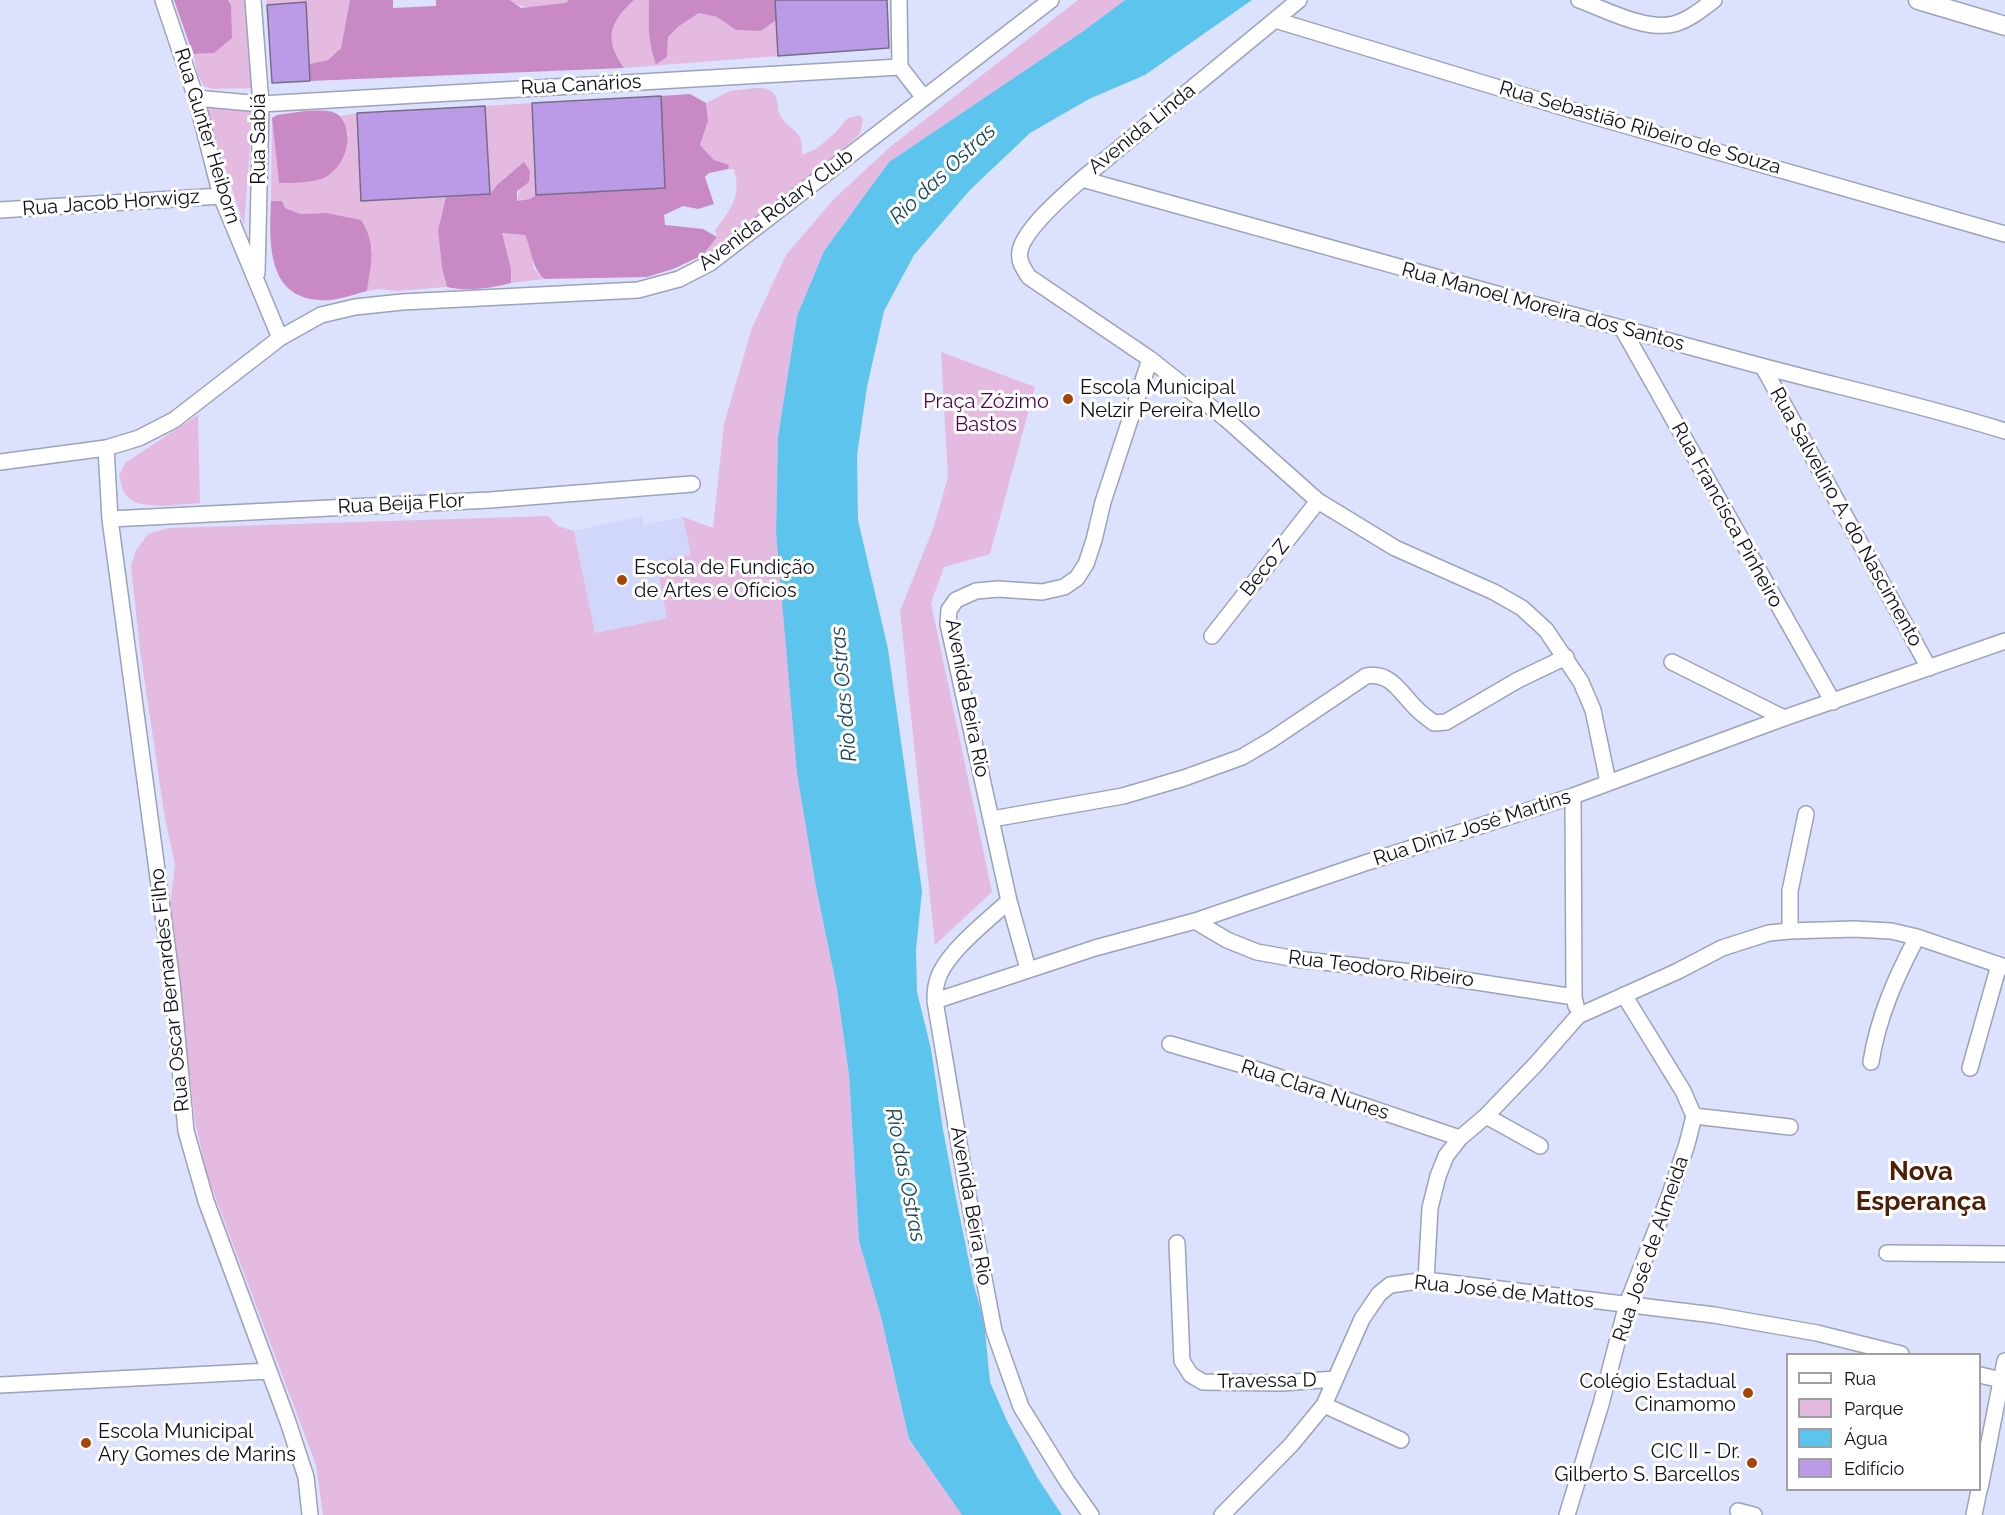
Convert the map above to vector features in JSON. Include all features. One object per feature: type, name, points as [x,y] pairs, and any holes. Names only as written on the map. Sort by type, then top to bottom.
[{"type":"street","name":"Rua Gunter Heiborn","points":[[163,0],[196,98],[221,196],[280,338]]},
{"type":"street","name":"Rua Sabiá","points":[[253,0],[261,104],[256,278]]},
{"type":"street","points":[[899,0],[900,67],[924,98]]},
{"type":"street","name":"Avenida Rotary Club","points":[[0,462],[106,448],[139,438],[174,420],[280,338],[321,315],[355,307],[402,302],[638,290],[679,279],[710,263],[1051,0]]},
{"type":"street","name":"Avenida Linda","points":[[1150,359],[1029,277],[1020,264],[1019,253],[1022,244],[1051,207],[1082,178],[1299,0]]},
{"type":"street","points":[[1579,0],[1650,26],[1674,24],[1696,14],[1714,0]]},
{"type":"street","points":[[1918,0],[2005,26]]},
{"type":"street","name":"Rua Sebastião Ribeiro de Souza","points":[[1275,20],[1575,111],[2005,234]]},
{"type":"street","name":"Rua Canários","points":[[196,98],[261,104],[900,67]]},
{"type":"street","name":"Rua Manoel Moreira dos Santos","points":[[1082,178],[1763,367],[1964,418],[2005,431]]},
{"type":"street","name":"Rua Jacob Horwigz","points":[[0,210],[221,196]]},
{"type":"street","name":"Rua Francisca Pinheiro","points":[[1622,328],[1833,702]]},
{"type":"street","points":[[1150,359],[1226,419],[1318,501],[1395,548],[1494,592],[1522,608],[1546,630],[1581,681],[1593,710],[1608,782]]},
{"type":"street","name":"Avenida Beira Rio","points":[[1028,969],[1009,901],[948,624],[949,610],[956,600],[976,591],[1042,592],[1064,587],[1077,578],[1086,564],[1094,540],[1103,502],[1150,359]]},
{"type":"street","name":"Rua Salvelino A. do Nascimento","points":[[1763,367],[1929,668]]},
{"type":"street","name":"Rua Oscar Bernardes Filho","points":[[106,448],[110,519],[172,982],[186,1131],[206,1201],[306,1477],[310,1515]]},
{"type":"street","name":"Rua Beija Flor","points":[[110,519],[490,500],[692,484]]},
{"type":"street","name":"Beco Z","points":[[1212,636],[1318,501]]},
{"type":"street","name":"Rua Diniz José Martins","points":[[935,1000],[1095,948],[1195,921],[1573,796],[1784,718],[2005,641]]},
{"type":"street","points":[[992,819],[1123,796],[1184,778],[1242,757],[1366,676],[1376,674],[1388,679],[1434,723],[1446,722],[1518,680],[1566,657]]},
{"type":"street","points":[[1672,662],[1784,718]]},
{"type":"street","points":[[1573,796],[1574,997],[1578,1016]]},
{"type":"street","points":[[1790,931],[1790,891],[1806,814]]},
{"type":"street","name":"Avenida Beira Rio","points":[[1009,901],[961,945],[945,965],[937,980],[935,1000],[965,1179],[994,1331],[1021,1407],[1091,1515]]},
{"type":"street","name":"Rua Teodoro Ribeiro","points":[[1195,921],[1227,940],[1257,952],[1296,959],[1412,972],[1574,997]]},
{"type":"street","points":[[1426,1280],[1430,1208],[1446,1156],[1460,1138],[1486,1116],[1578,1016],[1722,948],[1769,933],[1854,929],[1890,931],[1917,937],[2002,966],[1970,1068]]},
{"type":"street","points":[[1871,1062],[1874,1042],[1885,1007],[1917,937]]},
{"type":"street","points":[[1624,995],[1683,1091],[1694,1116],[1790,1127]]},
{"type":"street","name":"Rua Clara Nunes","points":[[1170,1044],[1246,1066],[1460,1138]]},
{"type":"street","points":[[1486,1116],[1540,1146]]},
{"type":"street","name":"Rua José de Almeida","points":[[1567,1515],[1601,1404],[1627,1304],[1670,1194],[1694,1116]]},
{"type":"street","name":"Travessa D","points":[[1176,1243],[1182,1361],[1191,1376],[1203,1382],[1233,1383],[1335,1379]]},
{"type":"street","points":[[1887,1253],[2005,1254]]},
{"type":"street","name":"Rua José de Mattos","points":[[1222,1515],[1291,1445],[1324,1405],[1362,1318],[1379,1294],[1390,1285],[1426,1280],[1714,1314],[1805,1331],[1897,1353]]},
{"type":"street","points":[[1981,1480],[2004,1381],[2005,1361]]},
{"type":"street","points":[[0,1384],[269,1371]]},
{"type":"street","points":[[1981,1375],[2004,1381]]},
{"type":"street","points":[[1324,1405],[1401,1440]]},
{"type":"street","points":[[1974,1515],[1979,1491]]},
{"type":"street","points":[[1738,1511],[1754,1515]]},
{"type":"shaded area","points":[[174,0],[228,0],[231,5],[232,38],[214,53],[193,54]]},
{"type":"shaded area","points":[[350,0],[393,0],[393,8],[436,6],[436,0],[510,0],[521,8],[565,3],[569,0],[634,0],[619,16],[612,32],[614,48],[624,68],[310,81],[309,64],[328,60],[341,48]]},
{"type":"shaded area","points":[[649,0],[775,0],[776,20],[761,31],[736,30],[717,17],[699,13],[679,26],[668,37],[667,57],[656,64],[649,32]]},
{"type":"shaded area","points":[[690,94],[706,103],[708,121],[700,145],[714,160],[729,165],[728,169],[709,173],[705,177],[714,204],[698,209],[683,206],[664,215],[665,225],[703,229],[717,237],[703,255],[673,269],[647,277],[544,279],[534,263],[525,235],[502,233],[511,269],[511,283],[471,289],[447,287],[442,268],[438,230],[446,197],[490,194],[524,162],[530,171],[529,182],[517,191],[517,201],[530,199],[536,195],[665,188],[661,96]]},
{"type":"shaded area","points":[[305,111],[330,111],[341,118],[347,132],[344,156],[334,170],[321,179],[279,183],[272,118],[277,115]]},
{"type":"shaded area","points":[[271,201],[282,201],[285,208],[301,214],[326,213],[361,220],[369,238],[372,254],[367,291],[330,300],[309,299],[294,293],[283,282],[276,269],[272,253]]},
{"type":"shaded area","name":"Escola de Fundição de Artes e Ofícios","points":[[642,516],[644,525],[683,517],[691,555],[656,563],[667,618],[595,633],[574,531]]},
{"type":"green space","points":[[228,0],[246,0],[253,88],[212,89],[204,86],[198,75],[193,54],[214,53],[231,5]]},
{"type":"green space","points":[[266,0],[350,0],[341,48],[328,60],[309,64],[306,2],[267,5]]},
{"type":"green space","points":[[510,0],[569,0],[565,3],[536,8],[523,6]]},
{"type":"green space","points":[[634,0],[649,0],[648,22],[667,57],[668,37],[679,26],[699,13],[717,17],[736,30],[761,31],[776,20],[778,56],[624,68],[614,48],[612,32],[619,16]]},
{"type":"green space","points":[[1078,0],[1125,0],[1082,32],[889,162],[824,251],[797,316],[778,437],[776,532],[791,691],[816,887],[837,989],[849,1075],[859,1241],[881,1317],[909,1439],[962,1515],[323,1515],[316,1465],[207,1175],[195,1121],[170,906],[175,865],[165,819],[140,650],[131,566],[136,550],[148,534],[168,528],[548,516],[558,526],[574,531],[595,633],[667,618],[656,562],[691,555],[683,517],[713,528],[724,424],[752,328],[786,255],[833,200],[890,147]]},
{"type":"green space","points":[[767,89],[775,95],[780,115],[798,134],[802,145],[802,155],[816,149],[848,118],[860,115],[863,119],[860,134],[784,198],[703,255],[717,237],[715,230],[734,202],[737,187],[734,169],[728,169],[728,165],[714,160],[700,145],[708,121],[706,103],[730,91]]},
{"type":"green space","points":[[532,103],[536,195],[530,199],[517,201],[524,163],[497,185],[490,194],[485,106]]},
{"type":"green space","points":[[205,106],[253,109],[244,226]]},
{"type":"green space","points":[[357,113],[361,201],[446,197],[438,230],[442,268],[447,287],[367,291],[372,247],[326,213],[301,214],[285,208],[282,201],[271,201],[272,118],[279,183],[349,135],[340,116]]},
{"type":"green space","points":[[501,233],[525,235],[531,249],[534,269],[544,279],[511,283],[511,269]]},
{"type":"green space","name":"Praça Zózimo Bastos","points":[[941,352],[1035,387],[990,554],[944,567],[931,603],[992,892],[935,945],[900,611],[934,526],[948,477]]},
{"type":"green space","points":[[198,415],[200,503],[161,506],[140,504],[132,500],[125,493],[119,476],[125,463]]},
{"type":"water","name":"Rio das Ostras","points":[[1125,0],[1252,0],[1145,75],[1089,99],[1030,133],[970,190],[914,255],[884,311],[867,387],[857,455],[858,520],[888,649],[922,891],[916,950],[917,992],[931,1049],[957,1203],[974,1286],[984,1321],[990,1382],[1007,1421],[1037,1477],[1062,1515],[962,1515],[909,1439],[881,1317],[859,1241],[849,1075],[837,989],[816,887],[797,773],[776,532],[778,437],[797,316],[824,251],[889,162],[1082,32]]},
{"type":"building","points":[[775,0],[887,0],[889,48],[778,56]]},
{"type":"building","points":[[306,2],[310,81],[272,83],[267,5]]},
{"type":"building","points":[[661,96],[665,188],[536,195],[532,103]]},
{"type":"building","points":[[485,106],[490,194],[361,201],[357,113]]},
{"type":"place","name":"Escola Municipal Nelzir Pereira Mello","points":[[1068,399]]},
{"type":"place","name":"Escola de Fundição de Artes e Ofícios","points":[[622,580]]},
{"type":"place","name":"Colégio Estadual Cinamomo","points":[[1748,1393]]},
{"type":"place","name":"Escola Municipal Ary Gomes de Marins","points":[[86,1443]]},
{"type":"place","name":"CIC II - Dr. Gilberto S. Barcellos","points":[[1752,1463]]},
{"type":"district","name":"Nova Esperança","points":[[1921,1187]]}]
